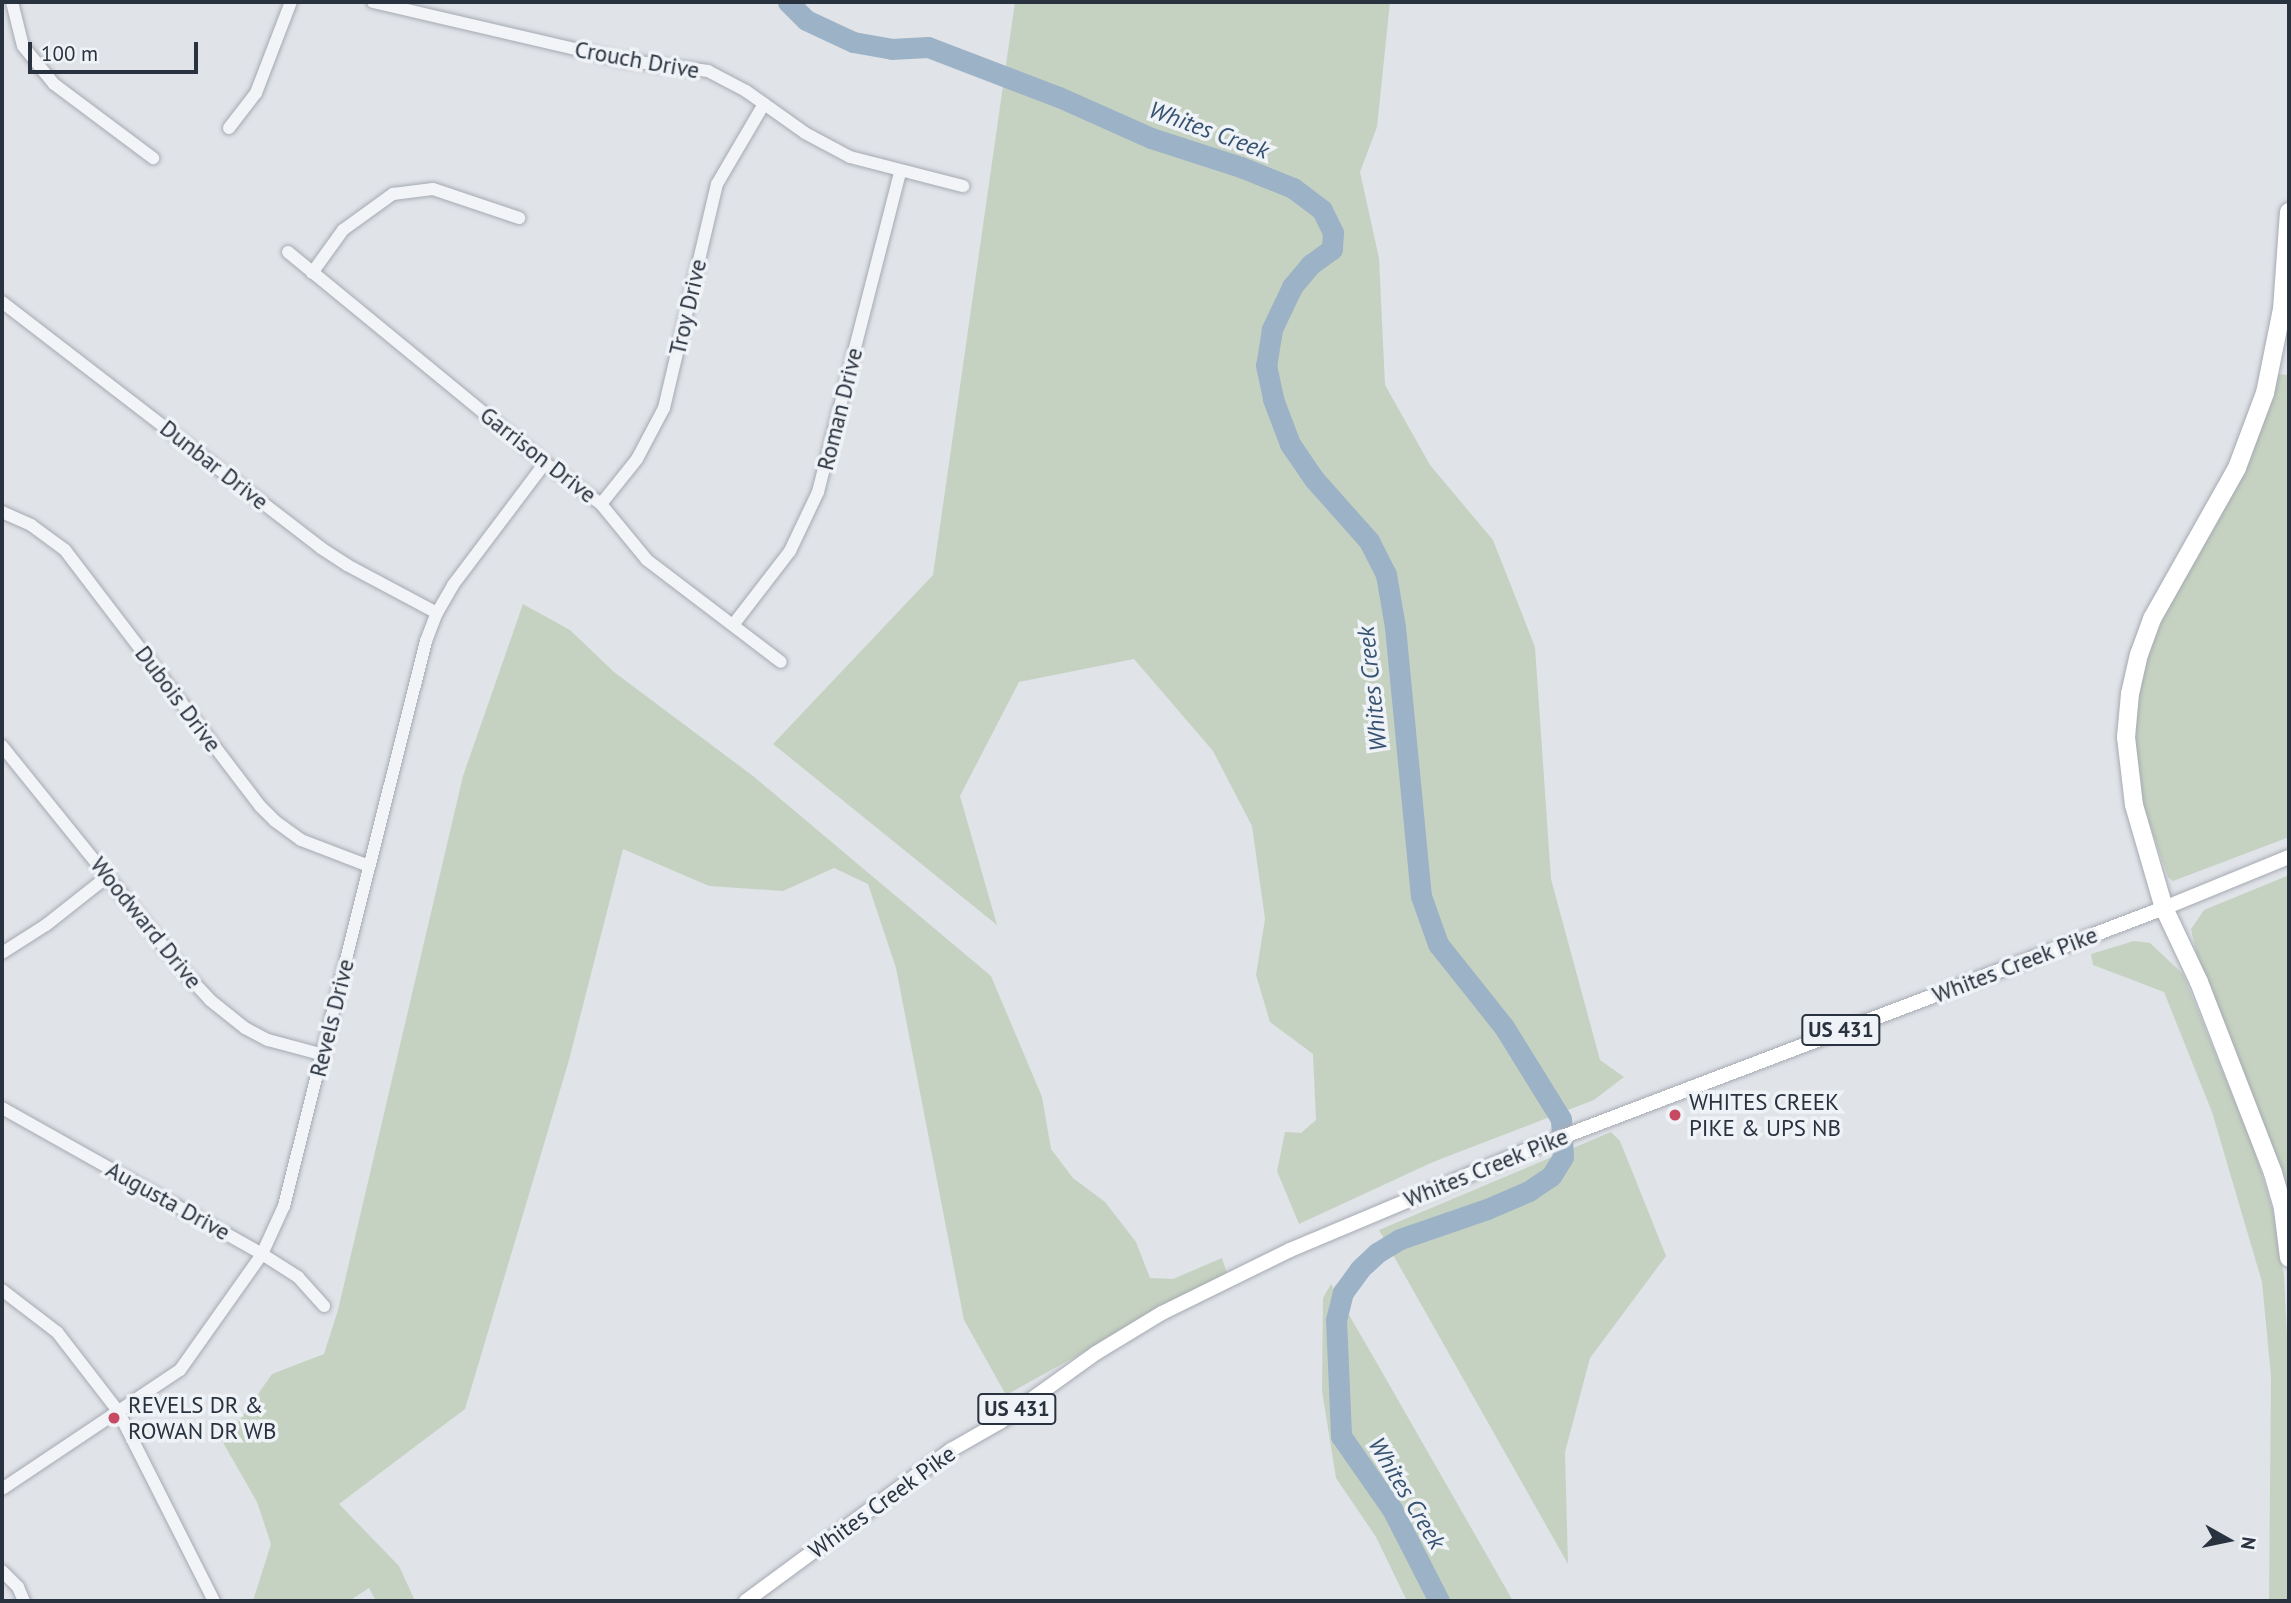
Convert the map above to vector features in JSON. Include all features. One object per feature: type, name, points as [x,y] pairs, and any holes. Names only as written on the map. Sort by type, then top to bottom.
[{"type":"highway","points":[[2289,212],[2282,309],[2274,357],[2253,430],[2219,502],[2152,619],[2139,654],[2130,694],[2126,737],[2130,782],[2164,908],[2199,982],[2259,1134],[2283,1209],[2289,1258]]},
{"type":"main road","name":"Whites Creek Pike","points":[[746,1601],[951,1450],[1000,1422],[1096,1353],[1162,1313],[1298,1247],[1523,1152],[2164,908],[2289,857]]},
{"type":"street","points":[[12,2],[23,46],[54,84],[153,158]]},
{"type":"street","points":[[229,128],[256,93],[291,2]]},
{"type":"street","name":"Crouch Drive","points":[[373,2],[610,58],[708,72],[746,91],[831,148],[850,157],[900,172],[963,186]]},
{"type":"street","name":"Troy Drive","points":[[601,504],[637,459],[664,408],[717,184],[764,104]]},
{"type":"street","name":"Roman Drive","points":[[733,625],[790,551],[818,492],[900,172]]},
{"type":"street","points":[[312,273],[343,230],[393,194],[433,188],[519,218]]},
{"type":"street","name":"Garrison Drive","points":[[288,251],[545,463],[601,504],[648,559],[781,662]]},
{"type":"street","name":"Dunbar Drive","points":[[2,302],[321,548],[347,565],[436,612]]},
{"type":"street","name":"Revels Drive","points":[[2,1489],[180,1370],[262,1254],[284,1206],[420,664],[436,612],[545,463]]},
{"type":"street","name":"Dubois Drive","points":[[2,512],[31,525],[65,550],[260,806],[275,821],[302,840],[369,866]]},
{"type":"street","name":"Woodward Drive","points":[[2,746],[210,1000],[245,1028],[268,1040],[324,1055]]},
{"type":"street","points":[[2,953],[46,926],[108,876]]},
{"type":"street","name":"Augusta Drive","points":[[2,1108],[262,1254],[298,1277],[324,1306]]},
{"type":"street","points":[[2,1290],[57,1332],[118,1411],[214,1601]]},
{"type":"street","points":[[2,1572],[18,1587],[24,1601]]},
{"type":"green space","points":[[1015,2],[1390,2],[1377,127],[1360,172],[1379,258],[1385,385],[1430,465],[1493,540],[1535,647],[1551,879],[1600,1060],[1624,1077],[1594,1100],[1433,1162],[1299,1224],[1277,1171],[1285,1132],[1301,1133],[1316,1120],[1313,1054],[1270,1022],[1256,975],[1265,919],[1252,826],[1213,751],[1134,659],[1019,682],[960,796],[997,925],[773,744],[933,575]]},
{"type":"green space","points":[[2276,374],[2289,375],[2289,837],[2173,881],[2168,877],[2143,804],[2135,741],[2139,684],[2157,626],[2250,458]]},
{"type":"green space","points":[[523,604],[570,630],[614,672],[753,776],[991,976],[1042,1097],[1051,1149],[1073,1178],[1105,1202],[1136,1242],[1150,1278],[1173,1279],[1222,1258],[1227,1273],[1006,1395],[964,1320],[896,968],[868,884],[834,868],[783,891],[709,886],[623,849],[569,1060],[465,1409],[339,1504],[399,1566],[415,1601],[376,1601],[369,1588],[349,1601],[253,1601],[271,1544],[257,1502],[221,1439],[239,1421],[272,1374],[324,1354],[338,1310],[463,776]]},
{"type":"green space","points":[[2289,875],[2289,1206],[2260,1115],[2198,961],[2191,929],[2204,910]]},
{"type":"green space","points":[[2134,941],[2150,943],[2183,974],[2254,1149],[2273,1211],[2284,1276],[2288,1357],[2289,1601],[2269,1601],[2271,1376],[2262,1282],[2212,1112],[2164,992],[2093,965],[2091,954]]},
{"type":"green space","points":[[1611,1132],[1620,1141],[1666,1256],[1590,1358],[1565,1452],[1568,1564],[1379,1230]]},
{"type":"green space","points":[[1331,1284],[1513,1601],[1407,1601],[1376,1537],[1336,1478],[1322,1391],[1323,1298]]},
{"type":"waterway","name":"Whites Creek","points":[[788,2],[806,20],[853,42],[891,49],[928,47],[1059,97],[1151,138],[1241,167],[1293,188],[1322,210],[1333,233],[1332,249],[1311,264],[1292,287],[1272,329],[1266,365],[1273,399],[1290,444],[1314,479],[1369,541],[1386,574],[1395,627],[1421,896],[1438,944],[1504,1027],[1561,1119],[1563,1157],[1551,1176],[1529,1191],[1487,1209],[1400,1239],[1377,1253],[1360,1269],[1343,1292],[1336,1320],[1341,1436],[1392,1509],[1439,1601]]},
{"type":"place","name":"WHITES CREEK PIKE & UPS NB","points":[[1675,1115]]},
{"type":"place","name":"REVELS DR & ROWAN DR WB","points":[[114,1418]]}]
